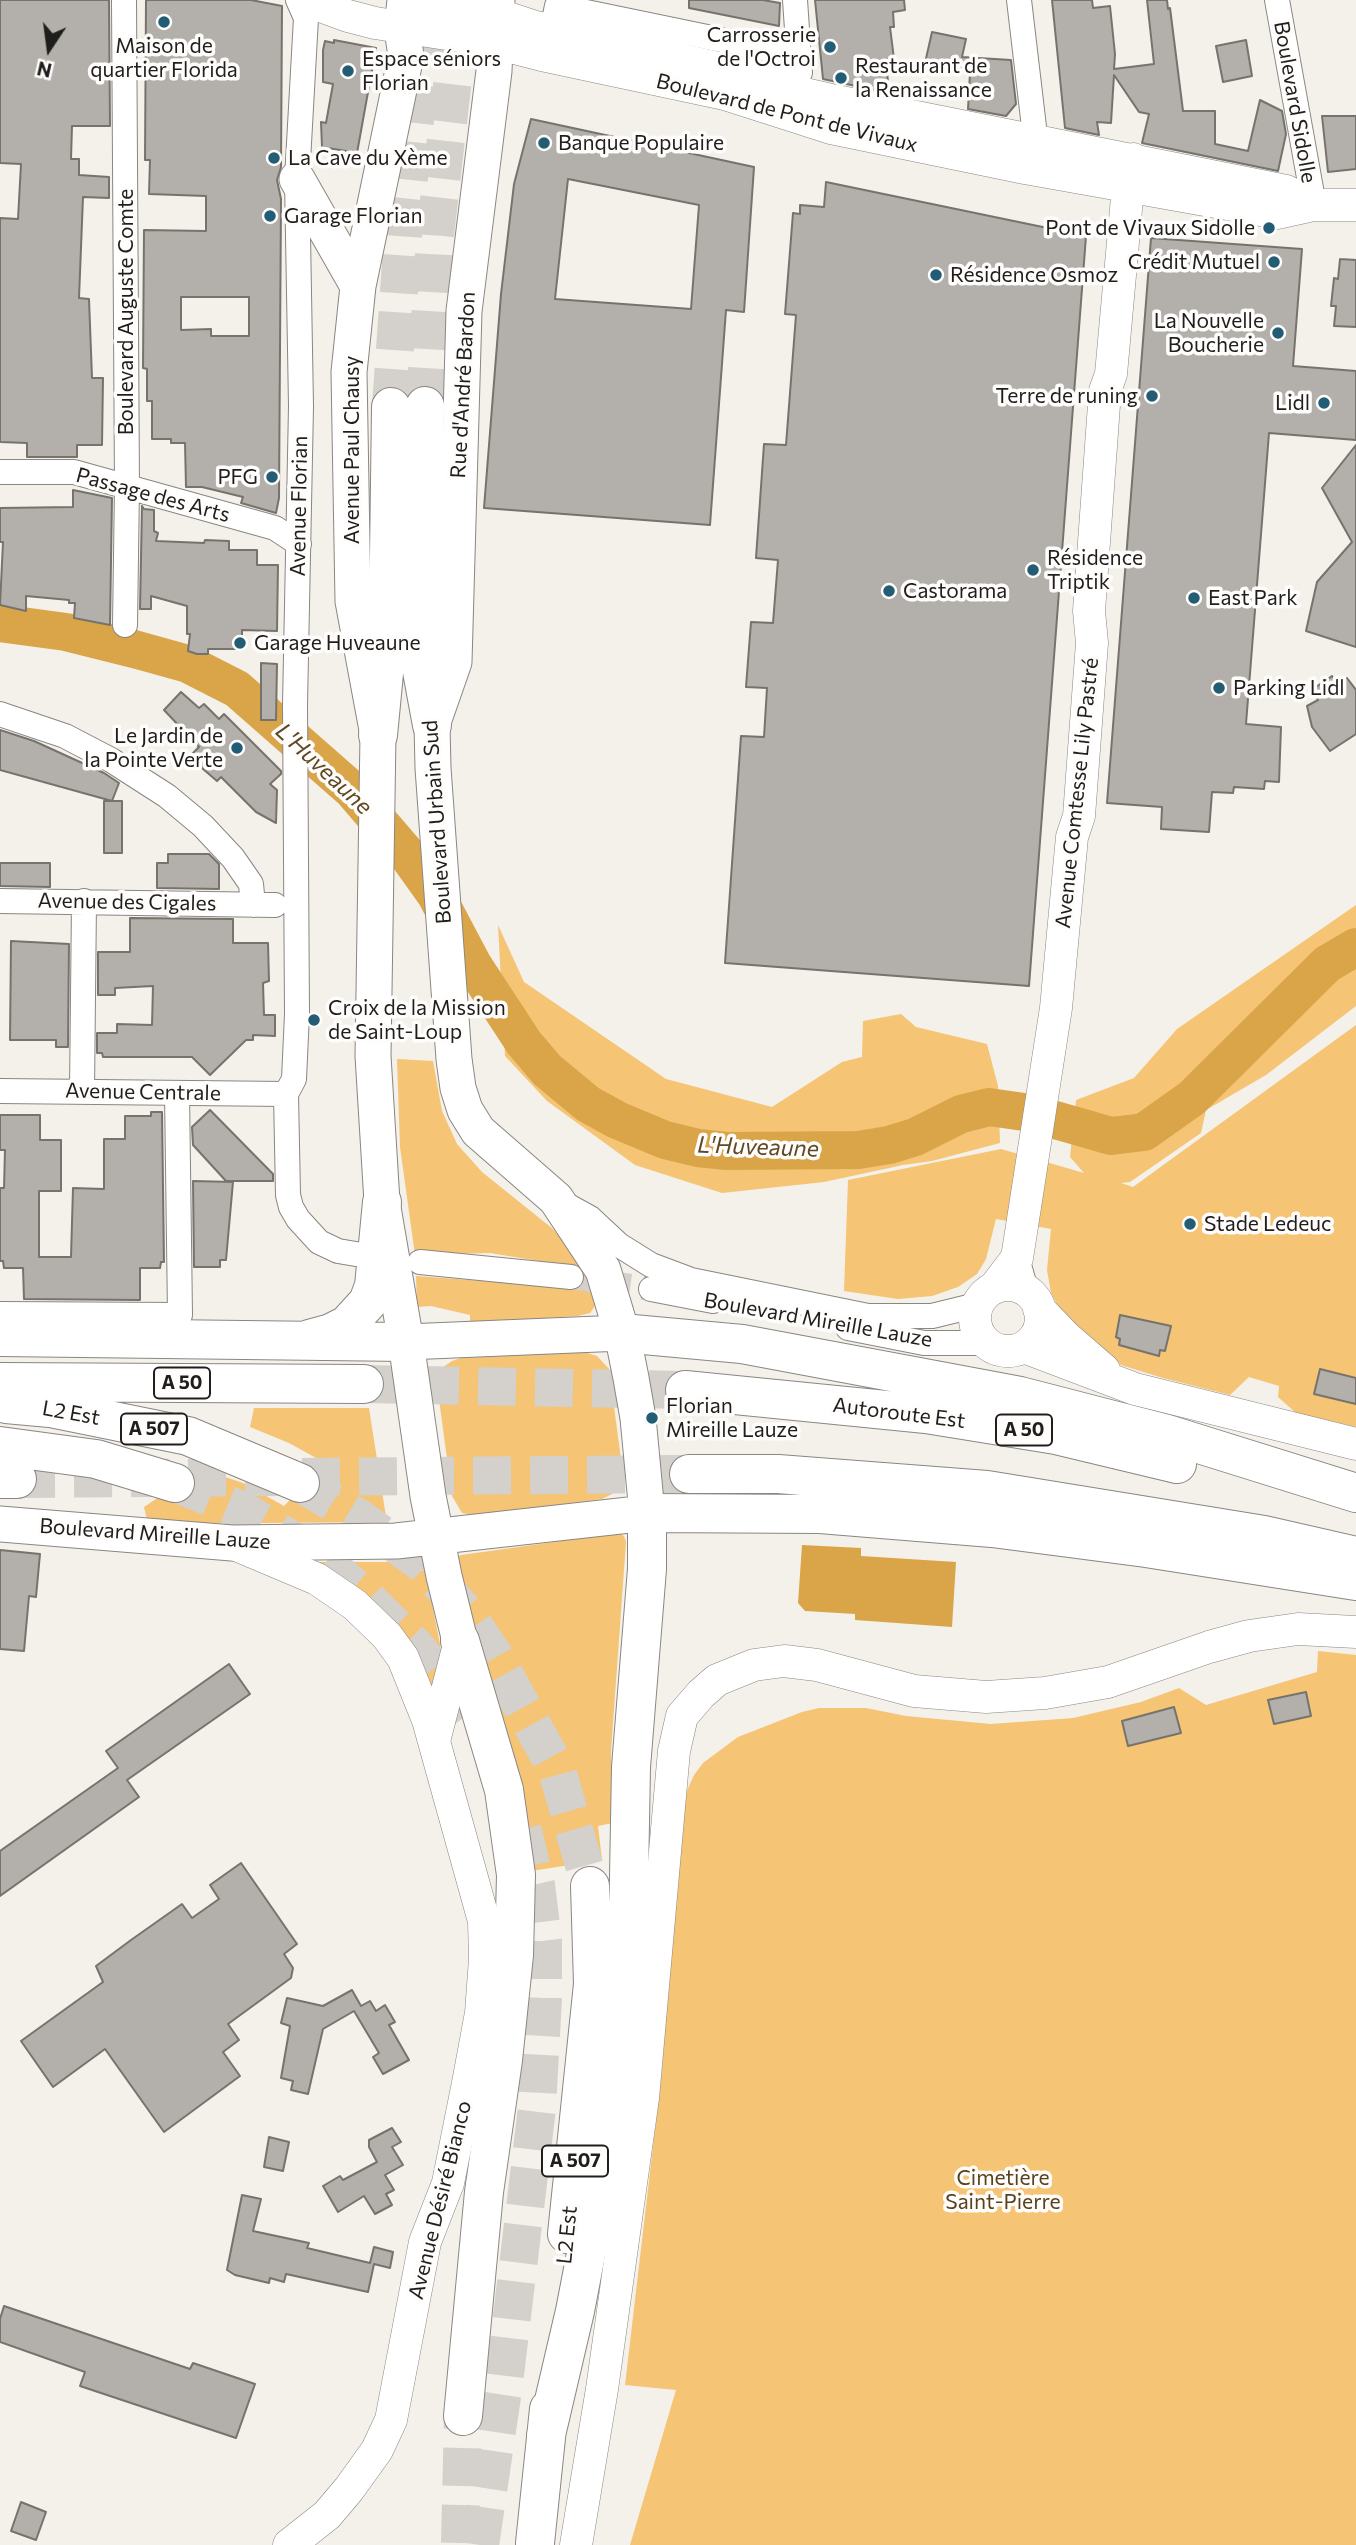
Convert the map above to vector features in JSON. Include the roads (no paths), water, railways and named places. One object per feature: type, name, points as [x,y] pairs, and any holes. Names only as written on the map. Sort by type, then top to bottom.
[{"type":"highway","name":"Boulevard Urbain Sud","points":[[378,736],[408,406],[422,671],[432,725]]},
{"type":"highway","points":[[296,1342],[331,1333],[347,1325],[368,1302],[374,1286],[382,1202]]},
{"type":"highway","points":[[622,1333],[741,1344],[1020,1396],[1167,1434],[1356,1493]]},
{"type":"highway","points":[[0,1337],[407,1342]]},
{"type":"highway","name":"A 50","points":[[0,1382],[364,1384]]},
{"type":"highway","name":"Autoroute Est","points":[[685,1390],[926,1414],[1056,1435],[1356,1506]]},
{"type":"highway","name":"L2 Est","points":[[0,1404],[50,1408],[188,1436],[300,1483]]},
{"type":"highway","name":"L2 Est","points":[[0,1446],[96,1459],[175,1483]]},
{"type":"highway","points":[[689,1475],[778,1474],[986,1490],[1264,1535],[1356,1556]]},
{"type":"highway","points":[[546,2435],[578,2297],[613,2114],[620,2059],[628,1932],[631,1767],[647,1569],[647,1513],[820,1514],[992,1528],[1146,1548],[1356,1581]]},
{"type":"highway","points":[[460,1641],[504,1790],[516,1875],[514,1955],[503,2060],[484,2192],[463,2416]]},
{"type":"highway","name":"L2 Est","points":[[535,2543],[593,1984],[590,1886]]},
{"type":"main road","name":"Avenue Paul Chausy","points":[[378,736],[353,601],[349,372],[358,286],[405,56],[404,15]]},
{"type":"main road","name":"Rue d'André Bardon","points":[[432,725],[454,662],[464,311],[486,140],[496,19]]},
{"type":"main road","points":[[297,179],[358,286]]},
{"type":"main road","name":"Boulevard Urbain Sud","points":[[432,725],[458,1088],[478,1131],[556,1199]]},
{"type":"main road","name":"Boulevard Urbain Sud","points":[[378,736],[373,1056],[382,1202],[407,1342]]},
{"type":"main road","points":[[556,1199],[603,1270],[622,1333],[638,1418],[647,1513]]},
{"type":"main road","points":[[460,1641],[436,1535],[418,1432],[407,1342],[622,1333]]},
{"type":"main road","name":"Boulevard Mireille Lauze","points":[[0,1524],[232,1543],[396,1541],[647,1513]]},
{"type":"street","name":"Boulevard Auguste Comte","points":[[124,0],[127,487],[125,625]]},
{"type":"street","name":"Avenue Florian","points":[[298,0],[306,18],[297,179],[300,406],[295,705],[297,1014],[294,1079],[285,1094],[288,1195],[291,1208],[298,1219],[319,1242],[338,1251],[356,1254]]},
{"type":"street","name":"Boulevard de Pont de Vivaux","points":[[304,0],[348,16],[404,15],[420,28],[496,19],[725,94],[769,106],[801,105]]},
{"type":"street","name":"Boulevard de Pont de Vivaux","points":[[420,0],[776,81],[831,128],[1029,154],[1130,173],[1286,191],[1314,205],[1356,205]]},
{"type":"street","points":[[795,0],[801,105]]},
{"type":"street","points":[[1019,0],[1034,127],[1029,154]]},
{"type":"street","name":"Boulevard Sidolle","points":[[1277,0],[1314,205]]},
{"type":"street","points":[[552,30],[557,6],[642,12],[799,56]]},
{"type":"street","name":"Avenue Comtesse Lily Pastré","points":[[1009,1298],[1047,1073],[1072,837],[1079,816],[1092,643],[1088,611],[1105,391],[1111,374],[1130,173]]},
{"type":"street","name":"Passage des Arts","points":[[0,472],[74,472],[275,528],[299,544]]},
{"type":"street","name":"Avenue des Cigales","points":[[0,714],[65,736],[111,760],[167,796],[203,826],[233,858],[264,905],[0,901]]},
{"type":"street","points":[[82,1091],[84,901]]},
{"type":"street","name":"Avenue Centrale","points":[[0,1091],[285,1094]]},
{"type":"street","points":[[0,1314],[180,1315],[177,1093]]},
{"type":"street","name":"Boulevard Mireille Lauze","points":[[556,1199],[590,1218],[629,1252],[651,1265],[691,1280],[868,1316],[932,1316],[1009,1298]]},
{"type":"street","points":[[420,1262],[570,1277]]},
{"type":"street","name":"Boulevard Mireille Lauze","points":[[651,1289],[924,1343],[985,1343]]},
{"type":"street","points":[[1009,1298],[1041,1320],[1032,1340],[1024,1347],[1011,1351],[997,1349],[985,1343],[977,1332],[974,1318],[1009,1298]]},
{"type":"street","points":[[1009,1298],[1066,1337],[1116,1380]]},
{"type":"street","points":[[1024,1347],[1135,1389],[1356,1444]]},
{"type":"street","name":"Avenue Désiré Bianco","points":[[232,1543],[317,1579],[355,1605],[387,1636],[407,1667],[429,1720],[484,1921],[485,1959],[481,2013],[448,2183],[425,2242],[391,2420],[377,2450],[349,2489],[327,2515],[289,2545]]},
{"type":"street","points":[[576,2545],[602,2389],[643,2098],[674,1751],[682,1716],[701,1693],[717,1680],[754,1665],[784,1661],[817,1665],[914,1691],[986,1697],[1045,1693],[1108,1682],[1248,1636],[1298,1629],[1356,1632]]},
{"type":"street","points":[[434,1742],[460,1641]]},
{"type":"waterway","name":"L'Huveaune","points":[[0,623],[66,632],[188,664],[237,689],[352,790],[406,853],[436,895],[473,965],[524,1043],[547,1070],[588,1104],[617,1120],[665,1140],[698,1148],[727,1151],[858,1150],[915,1137],[961,1114],[989,1107],[1031,1113],[1111,1136],[1144,1132],[1192,1098],[1327,964],[1356,947]]},
{"type":"tunnel","points":[[425,406],[435,235],[462,0]]},
{"type":"tunnel","points":[[391,407],[403,234],[425,26]]},
{"type":"tunnel","points":[[571,1277],[651,1289]]},
{"type":"tunnel","points":[[364,1384],[685,1390]]},
{"type":"tunnel","points":[[17,1479],[689,1474]]},
{"type":"tunnel","points":[[175,1483],[241,1510],[316,1554],[415,1646],[468,1714]]},
{"type":"tunnel","points":[[300,1483],[359,1518],[422,1563],[464,1611],[493,1654],[557,1770],[590,1886]]},
{"type":"tunnel","points":[[480,2545],[504,2383],[537,2108],[543,1941],[536,1885],[522,1827]]},
{"type":"tunnel","points":[[460,2543],[463,2416]]},
{"type":"place","name":"Maison de quartier Florida","points":[[164,22]]},
{"type":"place","name":"Carrosserie de l'Octroi","points":[[830,47]]},
{"type":"place","name":"Espace séniors Florian","points":[[348,71]]},
{"type":"place","name":"Restaurant de la Renaissance","points":[[841,78]]},
{"type":"place","name":"Banque Populaire","points":[[544,143]]},
{"type":"place","name":"La Cave du Xème","points":[[274,158]]},
{"type":"place","name":"Garage Florian","points":[[270,216]]},
{"type":"place","name":"Pont de Vivaux Sidolle","points":[[1269,228]]},
{"type":"place","name":"Crédit Mutuel","points":[[1274,262]]},
{"type":"place","name":"Résidence Osmoz","points":[[936,275]]},
{"type":"place","name":"La Nouvelle Boucherie","points":[[1278,333]]},
{"type":"place","name":"Terre de runing","points":[[1152,396]]},
{"type":"place","name":"Lidl","points":[[1324,403]]},
{"type":"place","name":"PFG","points":[[272,477]]},
{"type":"place","name":"Résidence Triptik","points":[[1033,570]]},
{"type":"place","name":"Castorama","points":[[889,591]]},
{"type":"place","name":"East Park","points":[[1194,598]]},
{"type":"place","name":"Garage Huveaune","points":[[240,643]]},
{"type":"place","name":"Parking Lidl","points":[[1219,688]]},
{"type":"place","name":"Le Jardin de la Pointe Verte","points":[[237,748]]},
{"type":"place","name":"Croix de la Mission de Saint-Loup","points":[[314,1020]]},
{"type":"place","name":"Stade Ledeuc","points":[[1190,1224]]},
{"type":"place","name":"Florian Mireille Lauze","points":[[652,1418]]},
{"type":"park label","name":"Cimetière Saint-Pierre","points":[[1003,2190]]}]
